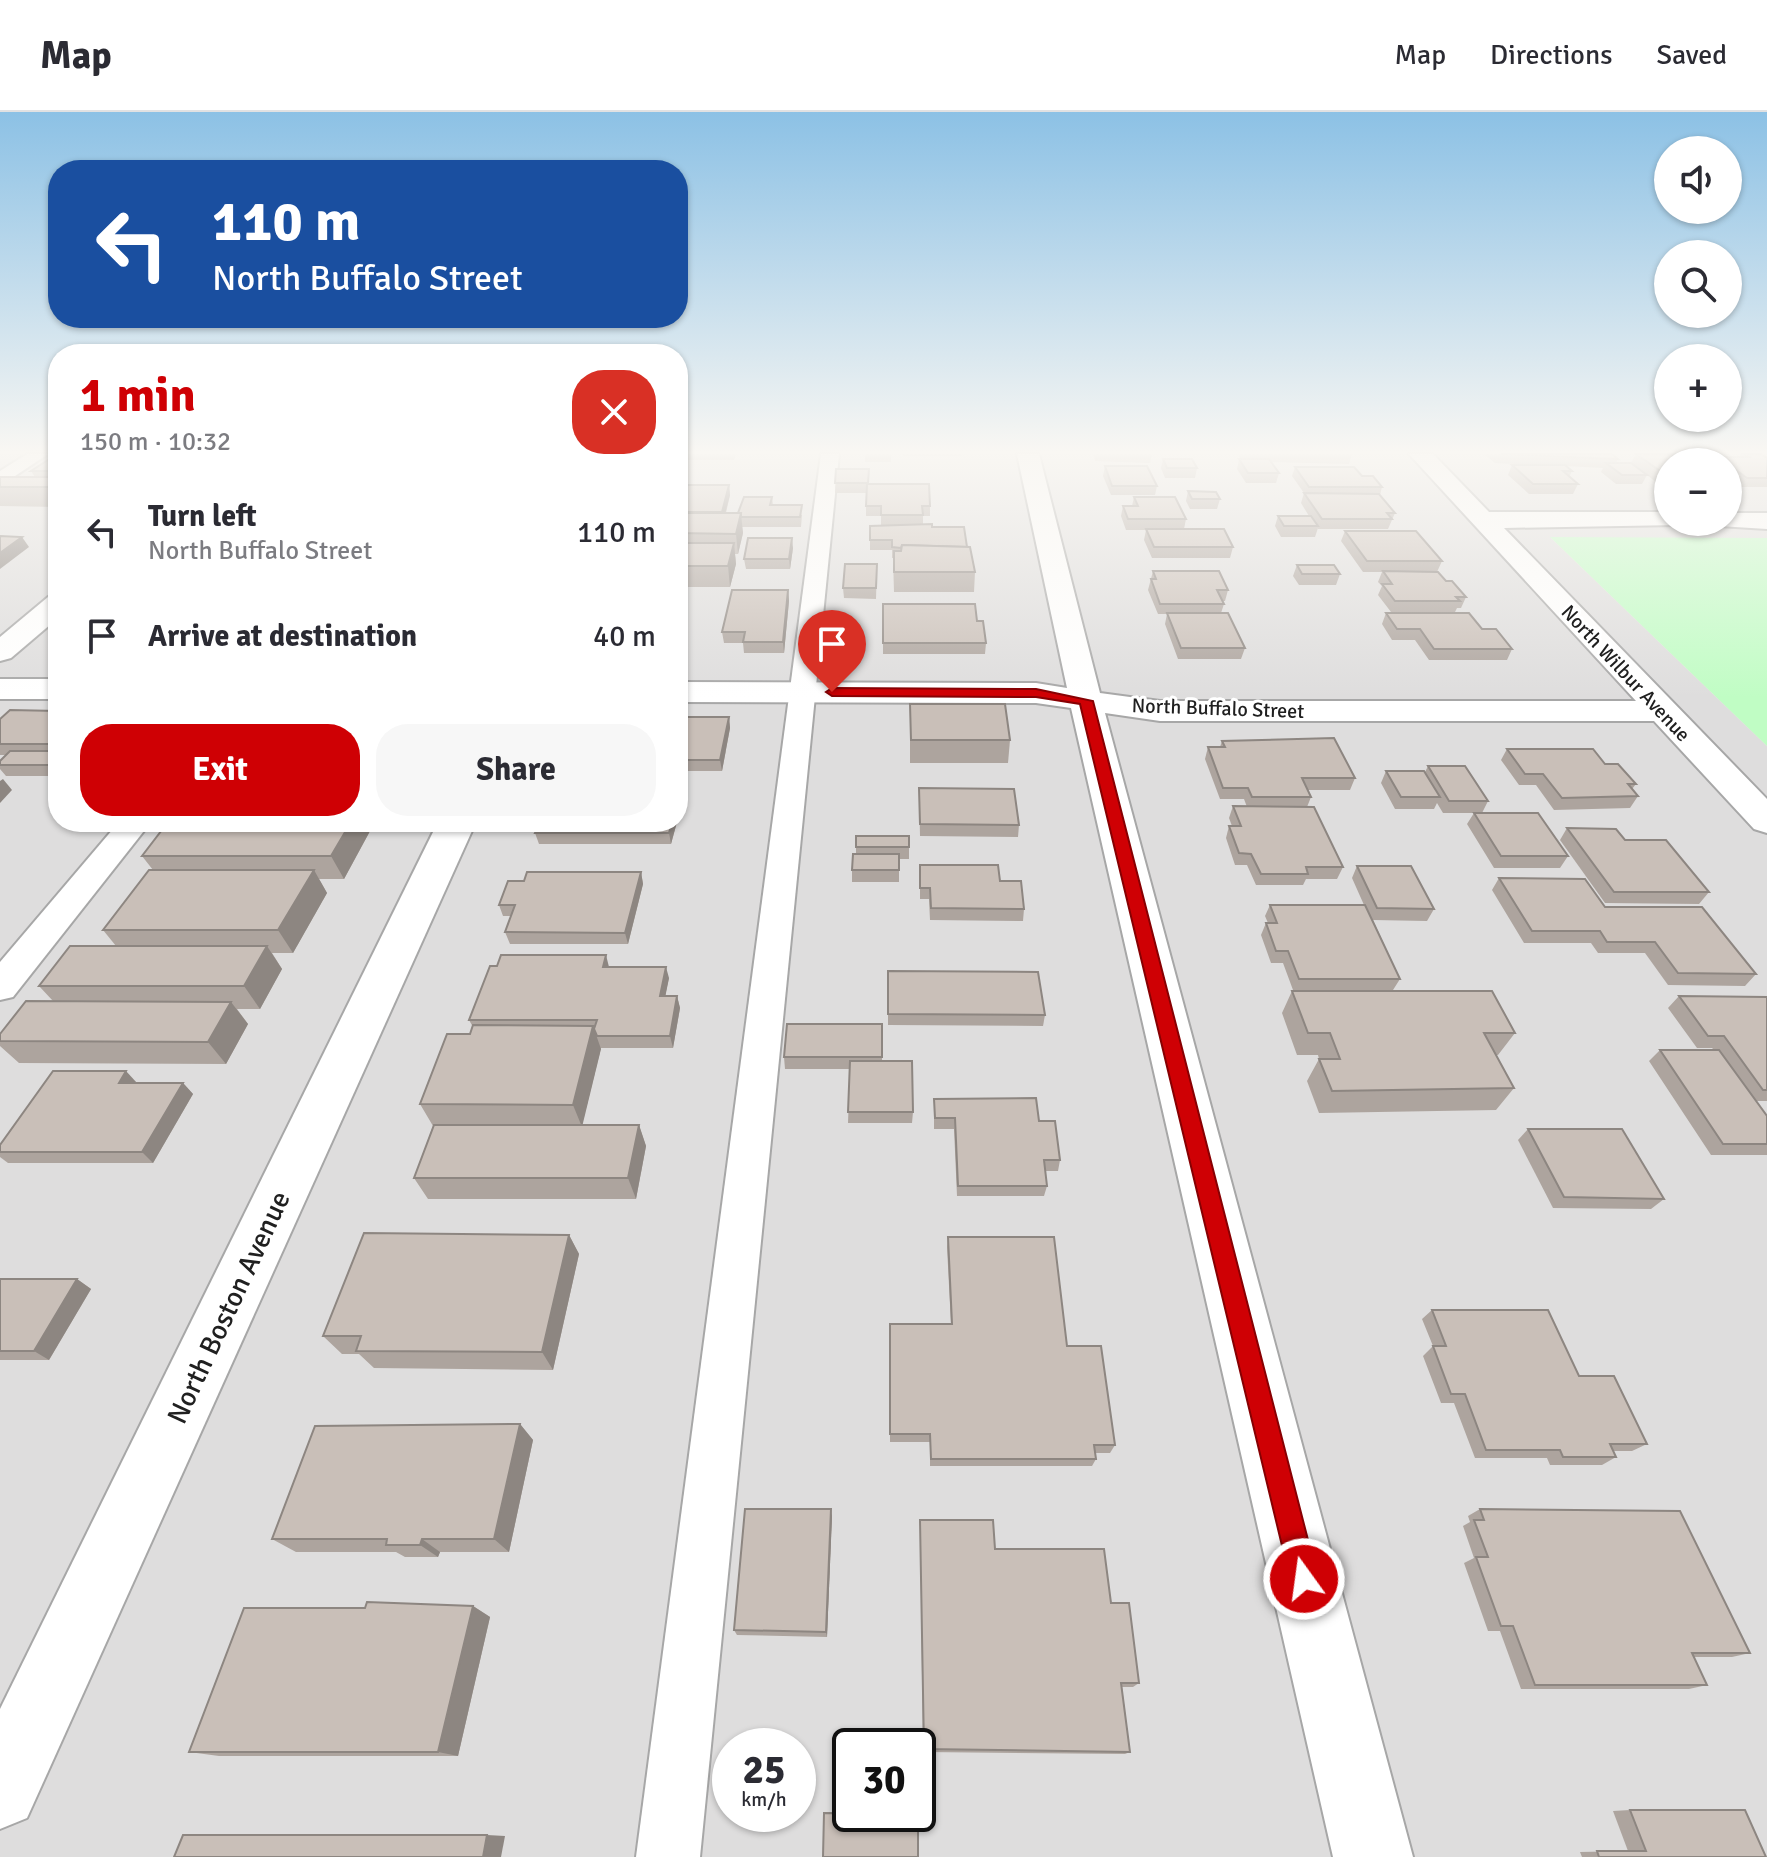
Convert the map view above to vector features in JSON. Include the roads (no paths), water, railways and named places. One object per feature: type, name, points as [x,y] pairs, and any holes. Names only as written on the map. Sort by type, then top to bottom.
[{"type":"street","points":[[1047,535],[1373,1857]]},
{"type":"street","name":"North Wilbur Avenue","points":[[1498,535],[1767,821]]},
{"type":"street","points":[[0,652],[48,611]]},
{"type":"street","points":[[0,689],[48,689]]},
{"type":"street","name":"North Buffalo Street","points":[[688,692],[1036,693],[1160,711],[1663,711]]},
{"type":"street","name":"North Boston Avenue","points":[[0,1791],[452,832]]},
{"type":"lane","points":[[668,1857],[821,535]]},
{"type":"lane","points":[[0,987],[128,832]]}]
